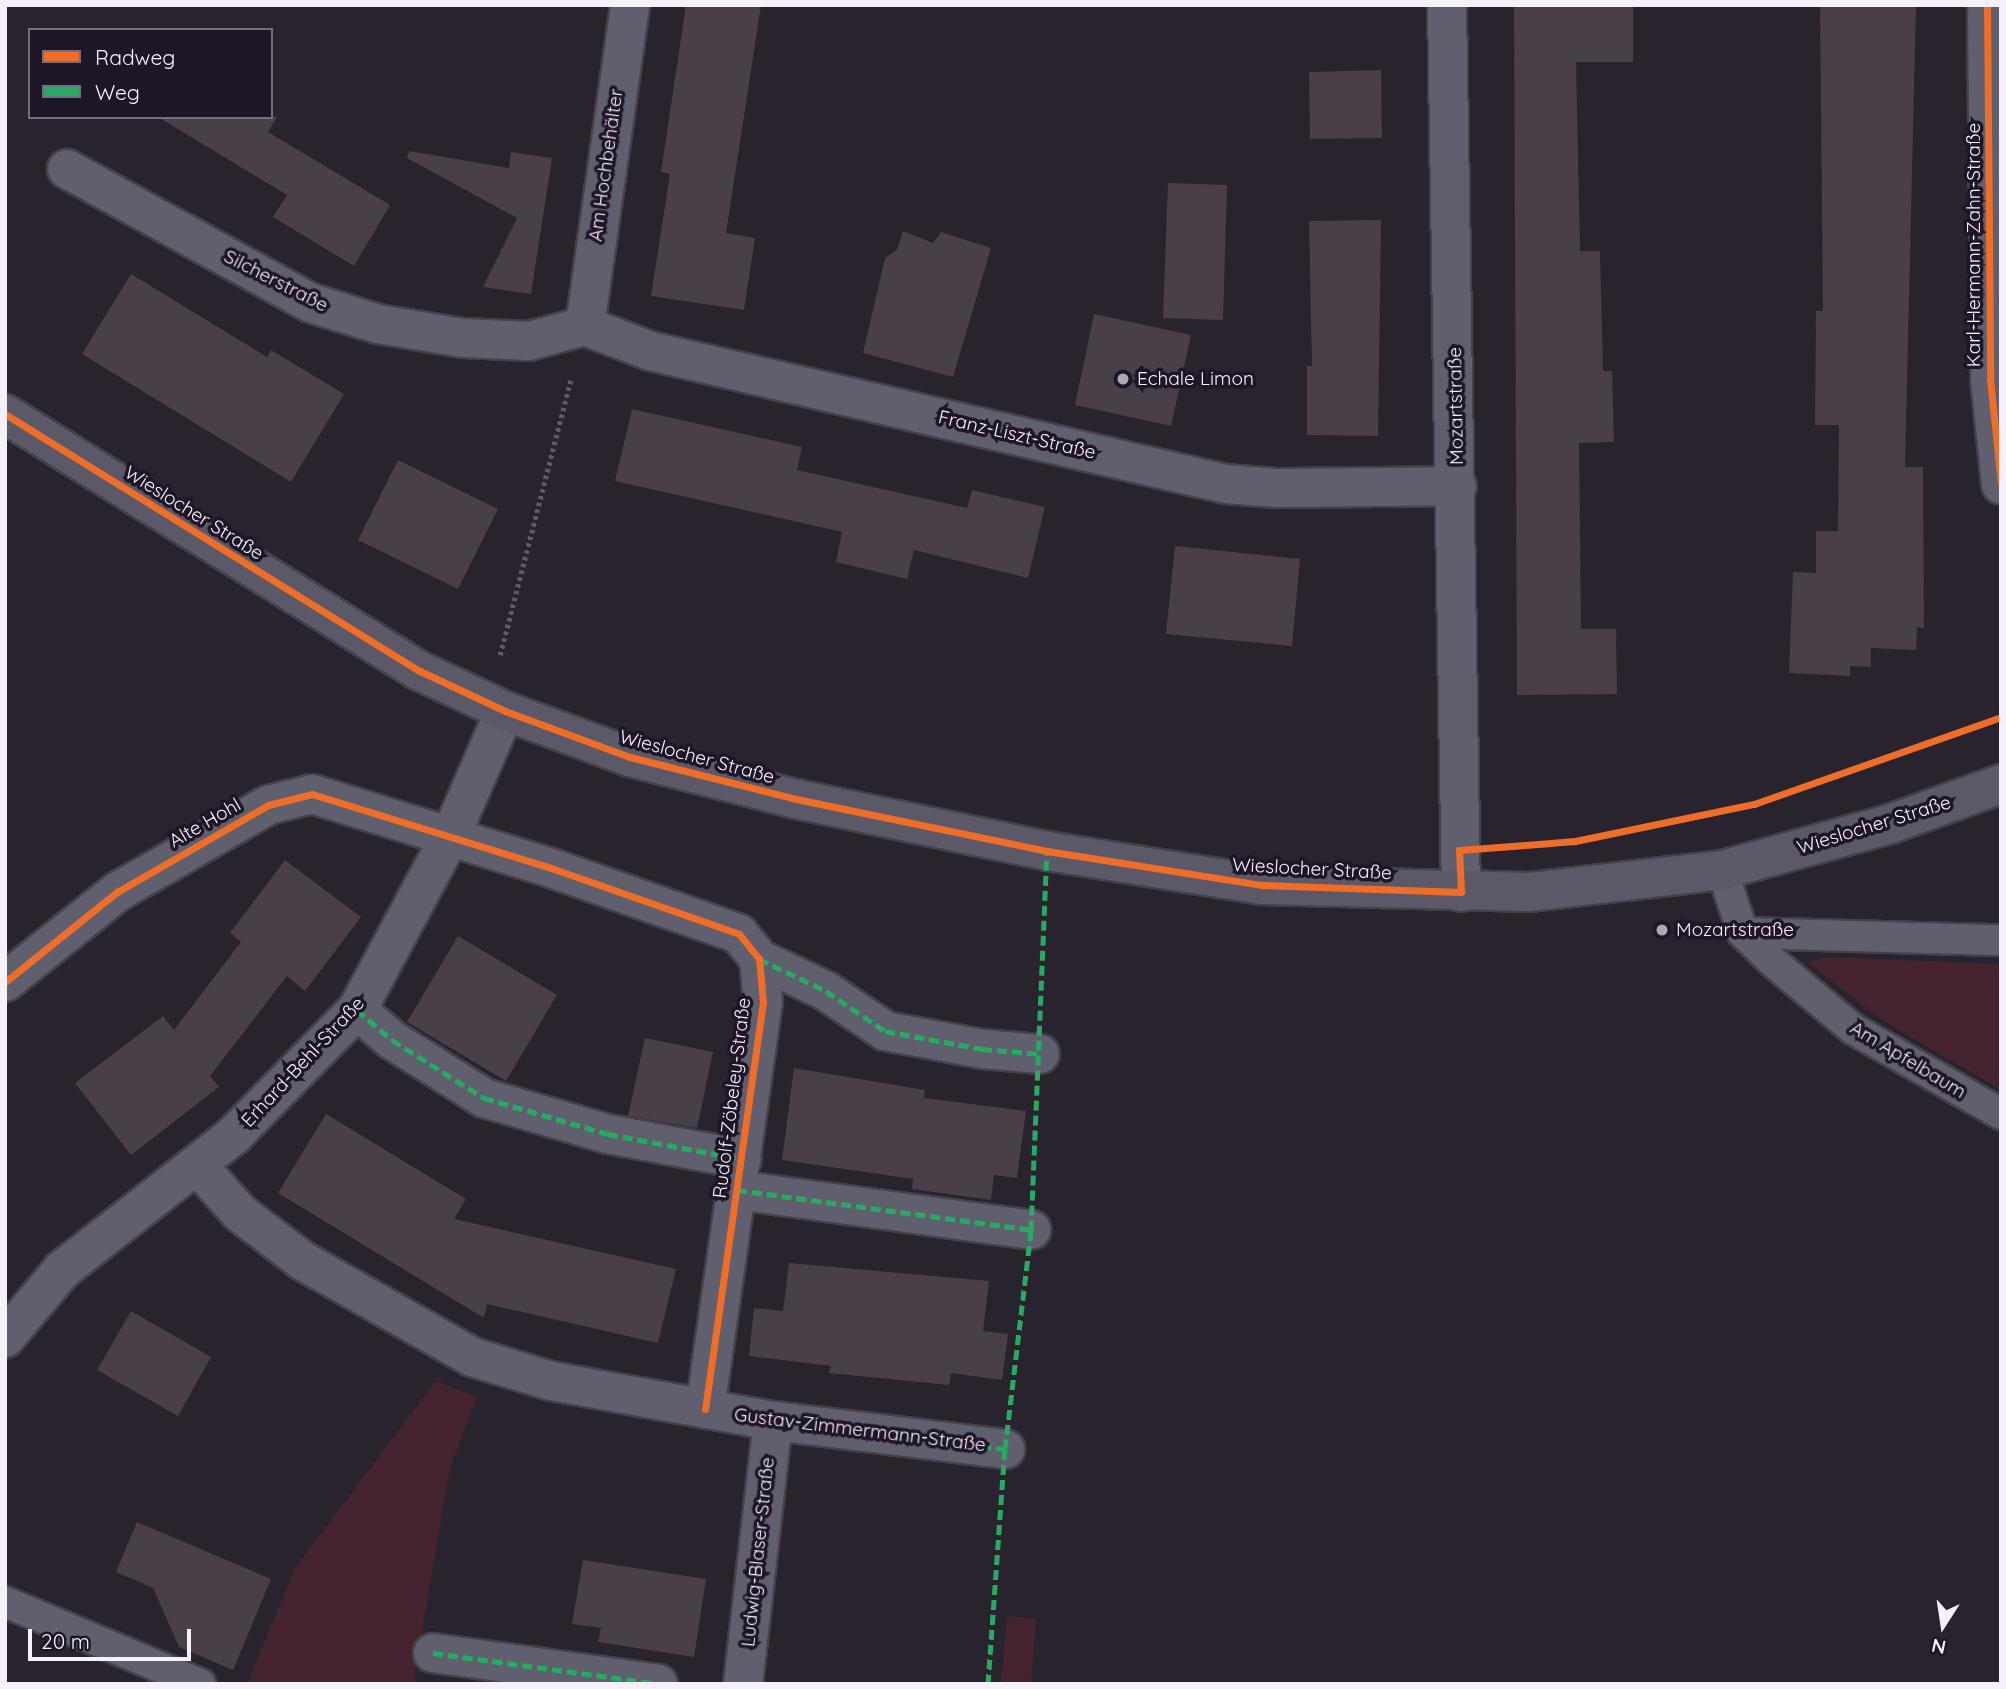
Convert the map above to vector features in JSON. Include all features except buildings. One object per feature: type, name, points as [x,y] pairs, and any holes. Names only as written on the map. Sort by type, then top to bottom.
[{"type":"main road","name":"Wieslocher Straße","points":[[5,414],[420,671],[496,707],[643,761],[796,799],[1046,851],[1262,885],[1530,892],[1722,870],[1891,824],[2001,784]]},
{"type":"street","name":"Am Hochbehälter","points":[[585,326],[630,5]]},
{"type":"street","name":"Mozartstraße","points":[[1447,5],[1457,486],[1461,892]]},
{"type":"street","name":"Karl-Hermann-Zahn-Straße","points":[[1987,5],[1990,379],[2001,484]]},
{"type":"street","name":"Silcherstraße","points":[[67,169],[311,303],[378,324],[463,338],[528,341],[585,326]]},
{"type":"street","name":"Franz-Liszt-Straße","points":[[585,326],[650,351],[1226,484],[1276,488],[1457,486]]},
{"type":"street","name":"Erhard-Behl-Straße","points":[[5,1338],[62,1270],[197,1166],[288,1084],[357,1010],[450,835],[496,707]]},
{"type":"street","name":"Alte Hohl","points":[[5,982],[117,892],[268,805],[312,794],[450,835]]},
{"type":"street","points":[[450,835],[693,915],[739,933],[759,959],[826,991],[886,1031],[982,1049],[1040,1054]]},
{"type":"street","name":"Rudolf-Zöbeley-Straße","points":[[705,1409],[763,1002],[759,959]]},
{"type":"street","name":"Rudolf-Zöbeley-Straße","points":[[357,1010],[393,1040],[484,1098],[739,1174]]},
{"type":"street","name":"Gustav-Zimmermann-Straße","points":[[197,1166],[240,1213],[303,1261],[472,1357],[551,1381],[773,1421],[1004,1449]]},
{"type":"street","points":[[739,1174],[1031,1230]]},
{"type":"street","name":"Ludwig-Blaser-Straße","points":[[743,1684],[773,1421]]},
{"type":"street","points":[[433,1653],[658,1684]]},
{"type":"lane","points":[[1722,870],[1743,933],[2001,940]]},
{"type":"lane","name":"Am Apfelbaum","points":[[1743,933],[1853,1029],[2001,1114]]},
{"type":"lane","points":[[5,1602],[200,1684]]},
{"type":"path","points":[[496,707],[585,326]]},
{"type":"path","points":[[1628,830],[1754,804],[2001,717]]},
{"type":"shaded area","points":[[1829,957],[2001,964],[2001,1090],[1880,1019],[1808,962]]},
{"type":"shaded area","points":[[436,1381],[477,1397],[450,1468],[413,1684],[247,1684],[295,1568]]},
{"type":"shaded area","points":[[1007,1616],[1036,1619],[1031,1684],[1001,1684]]},
{"type":"marked path","points":[[988,1684],[1005,1449],[1031,1230],[1047,851]]},
{"type":"marked path","points":[[759,959],[826,991],[885,1031],[982,1049],[1040,1054]]},
{"type":"marked path","points":[[357,1010],[392,1040],[484,1098],[608,1134],[742,1159]]},
{"type":"marked path","points":[[737,1190],[1031,1230]]},
{"type":"marked path","points":[[773,1421],[1005,1449]]},
{"type":"marked path","points":[[433,1653],[658,1684]]},
{"type":"cycle path","points":[[1987,5],[1990,379],[2001,484]]},
{"type":"cycle path","points":[[5,414],[420,671],[505,711],[630,757],[796,799],[1047,851],[1262,885],[1461,892],[1459,850],[1575,841],[1754,804],[2001,717]]},
{"type":"cycle path","points":[[5,982],[117,892],[268,805],[312,794],[551,868],[739,934],[759,959],[763,1002],[705,1409]]},
{"type":"place","name":"Echale Limon","points":[[1123,379]]},
{"type":"place","name":"Mozartstraße","points":[[1662,930]]}]
